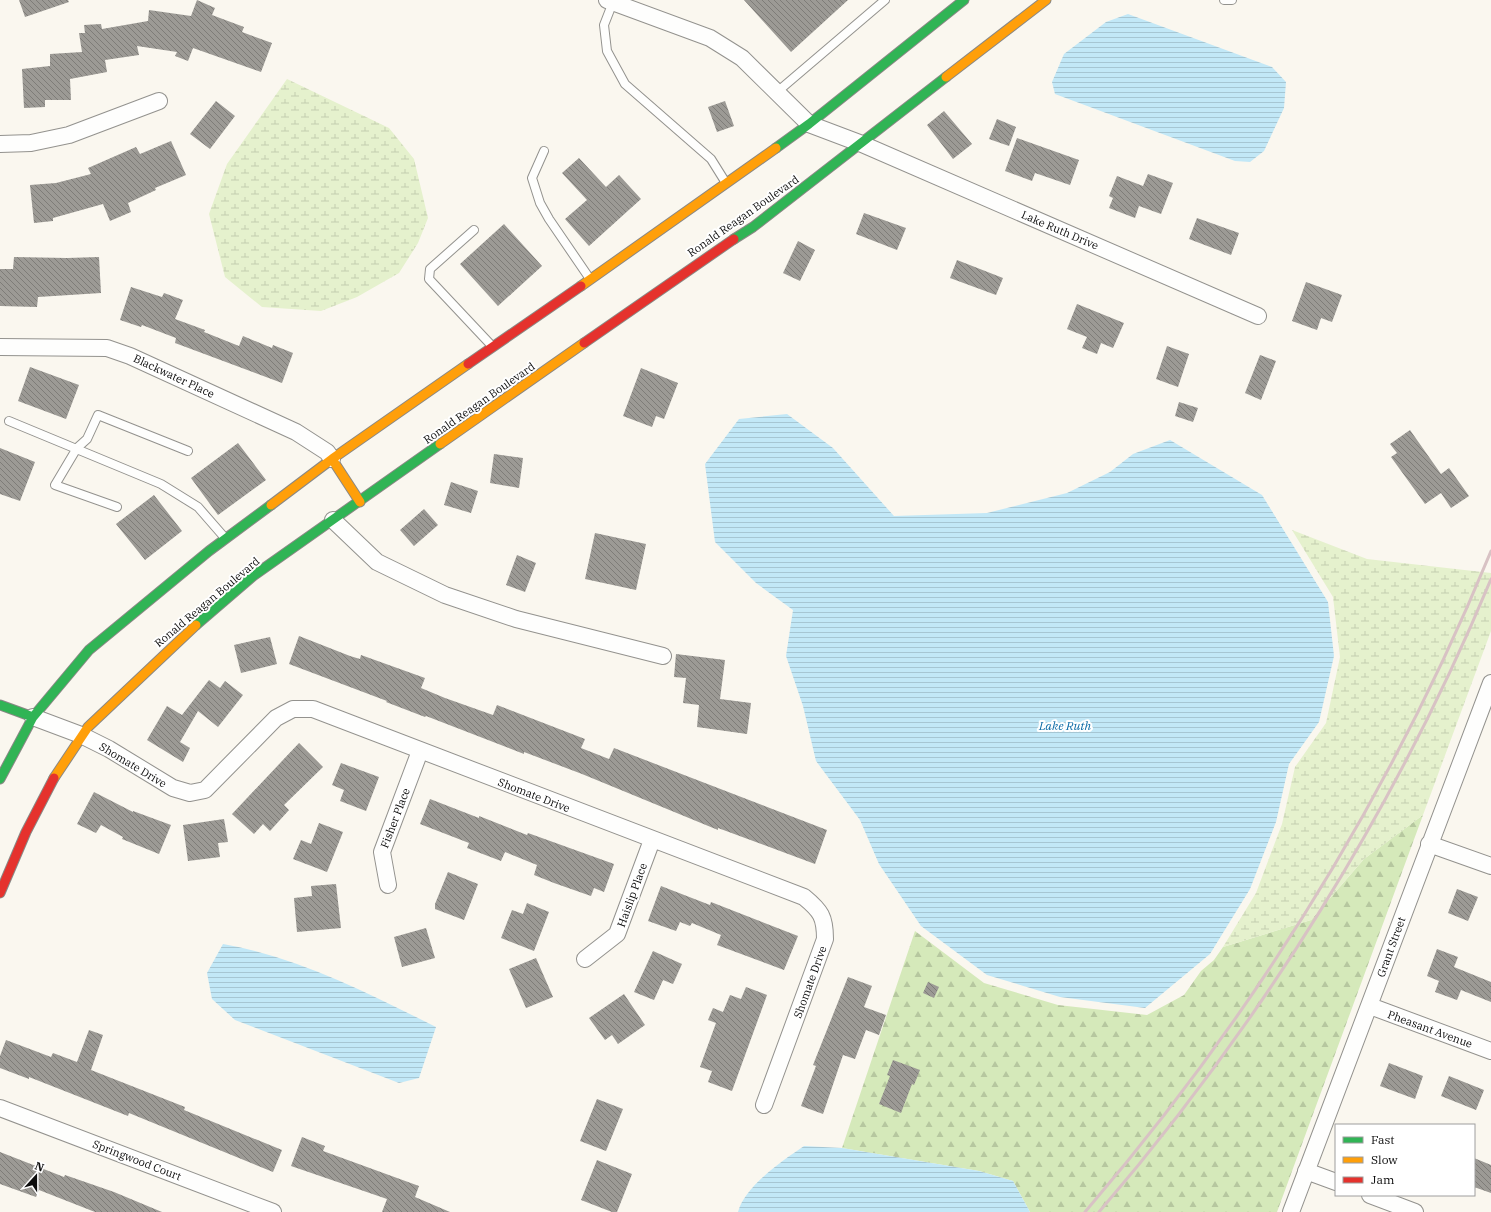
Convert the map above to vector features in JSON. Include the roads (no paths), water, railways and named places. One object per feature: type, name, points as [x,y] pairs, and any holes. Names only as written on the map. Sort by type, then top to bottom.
[{"type":"main road","points":[[0,779],[33,717],[89,650],[144,603],[332,459],[591,280],[809,124],[964,0]]},
{"type":"main road","name":"Ronald Reagan Boulevard","points":[[0,893],[23,835],[54,776],[81,735],[143,672],[213,610],[253,576],[673,280],[753,227],[1046,0]]},
{"type":"main road","points":[[332,459],[360,502]]},
{"type":"main road","points":[[0,705],[33,717]]},
{"type":"street","points":[[610,1],[710,38],[742,58],[809,124]]},
{"type":"street","points":[[0,144],[31,143],[69,135],[159,100]]},
{"type":"street","name":"Lake Ruth Drive","points":[[809,124],[862,144],[1258,316]]},
{"type":"street","name":"Blackwater Place","points":[[0,347],[107,348],[130,356],[296,432],[327,452],[332,459]]},
{"type":"street","points":[[334,520],[377,562],[445,595],[516,619],[663,656]]},
{"type":"street","name":"Grant Street","points":[[1291,1212],[1491,683]]},
{"type":"street","name":"Shomate Drive","points":[[33,717],[81,735],[109,749],[173,788],[190,793],[205,790],[276,718],[293,709],[313,709],[420,752],[804,897],[818,909],[825,923],[825,939],[764,1105]]},
{"type":"street","name":"Fisher Place","points":[[388,885],[382,852],[420,752]]},
{"type":"street","name":"Haislip Place","points":[[585,959],[617,934],[652,840]]},
{"type":"street","points":[[1429,844],[1491,866]]},
{"type":"street","name":"Pheasant Avenue","points":[[1370,1006],[1491,1051]]},
{"type":"street","name":"Springwood Court","points":[[0,1108],[273,1212]]},
{"type":"street","points":[[1306,1171],[1335,1182]]},
{"type":"street","points":[[1373,1196],[1415,1212]]},
{"type":"lane","points":[[777,92],[885,0]]},
{"type":"lane","points":[[1224,0],[1232,0]]},
{"type":"lane","points":[[610,1],[604,24],[607,51],[624,84],[711,159],[726,184]]},
{"type":"lane","points":[[544,151],[532,178],[540,203],[591,280]]},
{"type":"lane","points":[[474,230],[430,269],[429,279],[493,347]]},
{"type":"lane","points":[[117,507],[54,485],[77,448],[86,439],[98,415],[188,451]]},
{"type":"lane","points":[[9,421],[77,448],[102,461],[161,484],[198,508],[226,539]]},
{"type":"water","points":[[1128,14],[1272,67],[1286,82],[1284,108],[1264,151],[1250,162],[1235,161],[1055,94],[1052,82],[1064,54],[1106,22]]},
{"type":"water","name":"Lake Ruth","points":[[787,414],[833,448],[894,516],[987,513],[1067,493],[1110,472],[1133,454],[1170,440],[1262,495],[1328,602],[1334,656],[1319,722],[1289,764],[1276,822],[1250,889],[1210,954],[1145,1008],[1060,997],[987,975],[921,926],[879,864],[860,820],[816,761],[803,706],[786,656],[793,610],[756,583],[715,542],[705,464],[739,419]]},
{"type":"water","points":[[223,944],[251,950],[305,967],[358,989],[436,1027],[419,1078],[399,1083],[235,1020],[212,999],[207,973]]},
{"type":"water","points":[[804,1146],[842,1148],[979,1171],[1013,1181],[1030,1212],[738,1212],[748,1193],[765,1175]]},
{"type":"railway","points":[[1085,1212],[1147,1137],[1206,1059],[1262,979],[1315,898],[1364,814],[1410,728],[1452,640],[1491,551]]},
{"type":"railway","points":[[1099,1212],[1158,1140],[1215,1066],[1269,989],[1320,911],[1368,830],[1412,748],[1454,664],[1491,579]]}]
